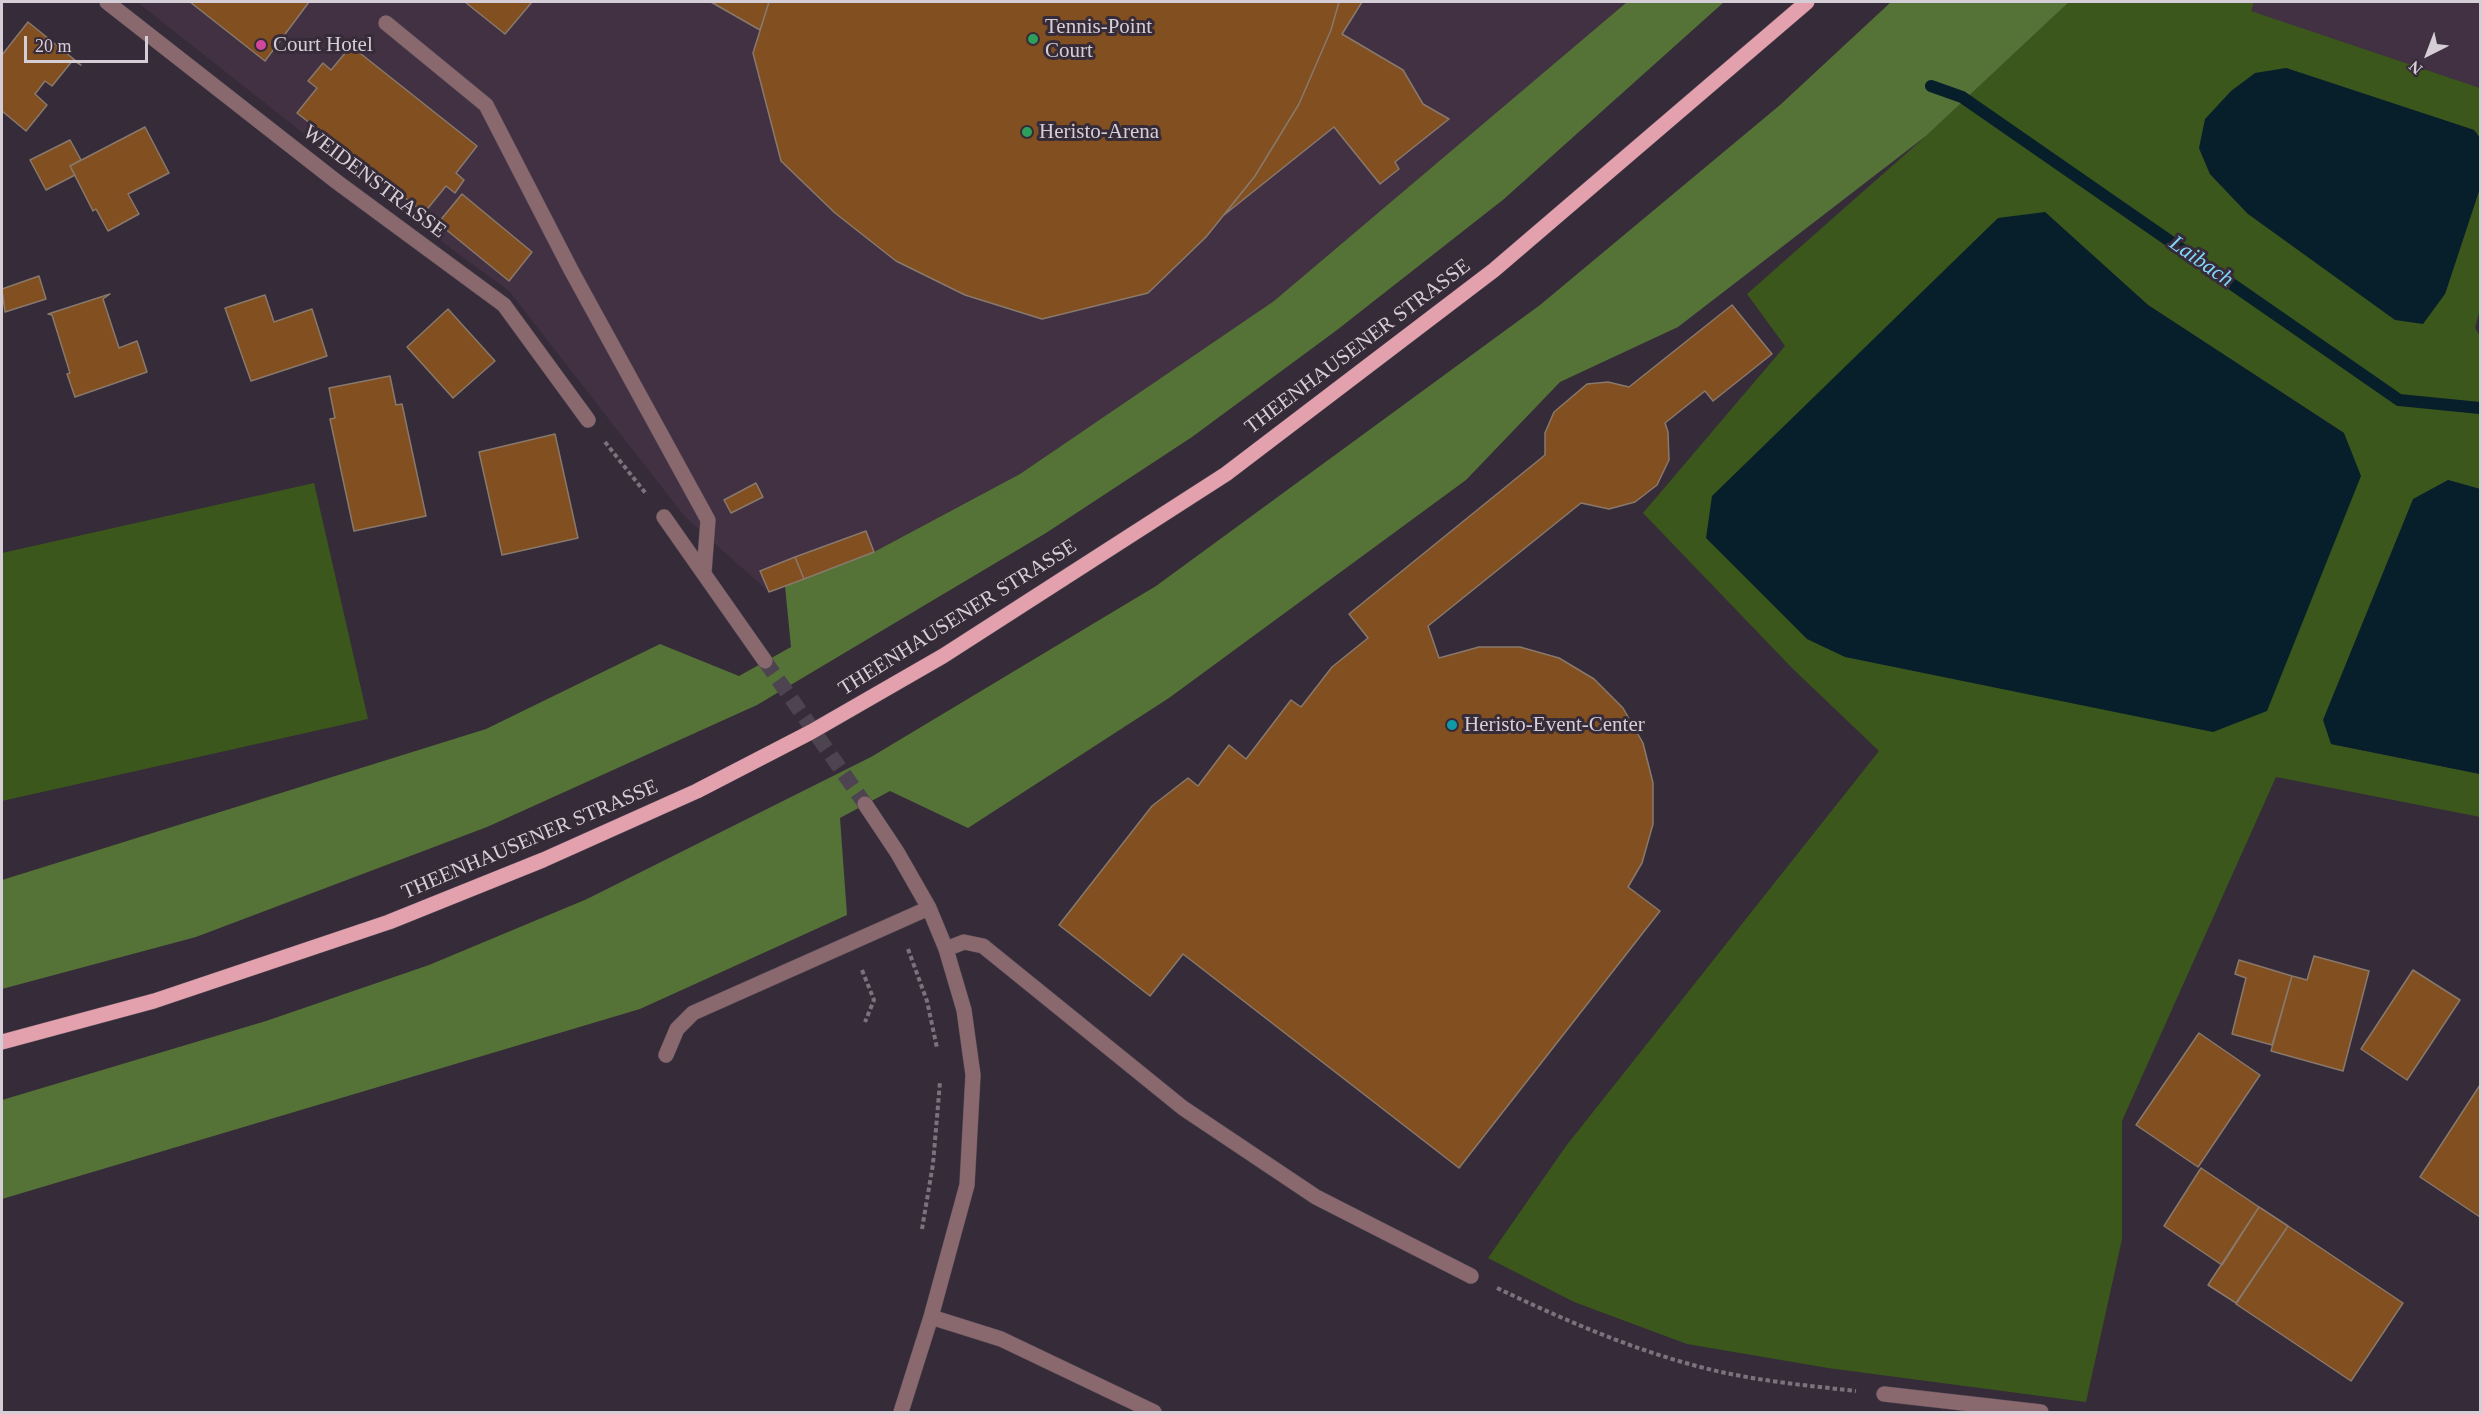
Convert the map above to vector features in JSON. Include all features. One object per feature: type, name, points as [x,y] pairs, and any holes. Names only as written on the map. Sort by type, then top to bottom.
[{"type":"main road","name":"THEENHAUSENER STRASSE","points":[[2,1042],[199,986],[389,922],[532,864],[697,791],[811,732],[943,656],[1246,459],[1494,270],[1807,2]]},
{"type":"street","name":"WEIDENSTRASSE","points":[[107,2],[337,182],[504,305],[588,420]]},
{"type":"street","points":[[386,23],[486,105],[571,270],[708,520],[704,572]]},
{"type":"street","points":[[664,517],[765,661]]},
{"type":"street","points":[[865,804],[897,852],[929,908],[946,949],[964,1010],[973,1075],[967,1185],[931,1317],[901,1413]]},
{"type":"street","points":[[666,1055],[677,1029],[693,1013],[929,908]]},
{"type":"street","points":[[946,949],[964,942],[983,946],[1182,1108],[1316,1197],[1471,1276]]},
{"type":"street","points":[[931,1317],[1001,1339],[1154,1413]]},
{"type":"street","points":[[1884,1394],[2041,1413]]},
{"type":"path","points":[[588,420],[664,517]]},
{"type":"path","points":[[898,921],[927,1000],[939,1059]]},
{"type":"path","points":[[852,942],[874,1000],[866,1022]]},
{"type":"path","points":[[921,1231],[933,1164],[941,1070]]},
{"type":"path","points":[[1471,1276],[1571,1323],[1693,1365],[1783,1383],[1884,1394]]},
{"type":"shaded area","points":[[137,2],[1627,2],[1274,301],[1020,474],[874,552],[769,592],[685,517],[509,291],[423,228]]},
{"type":"shaded area","points":[[2254,2],[2480,2],[2480,88],[2250,11]]},
{"type":"green space","points":[[1627,2],[1724,2],[1504,199],[1337,330],[1192,437],[1046,533],[757,705],[487,827],[196,937],[2,989],[2,880],[486,729],[660,644],[739,676],[791,647],[785,586],[874,552],[1020,474],[1274,301]]},
{"type":"green space","points":[[1891,2],[2069,2],[1926,136],[1678,327],[1560,382],[1466,480],[1169,698],[968,828],[890,791],[840,818],[847,915],[640,1009],[2,1199],[2,1100],[266,1021],[429,965],[587,899],[871,757],[1156,586],[1540,305],[1780,105]]},
{"type":"green space","points":[[2069,2],[2254,2],[2251,11],[2480,88],[2480,138],[2474,130],[2286,68],[2199,148],[2210,174],[2248,214],[2445,294],[2480,188],[2480,309],[2475,328],[2480,336],[2480,489],[2448,480],[2331,744],[2480,774],[2480,817],[2276,777],[2122,1121],[2122,1239],[2086,1402],[1828,1368],[1687,1344],[1574,1302],[1488,1258],[1566,1146],[1879,751],[1793,669],[1643,513],[1785,346],[1747,294],[1926,136]],"holes":[[[2045,212],[2148,305],[2344,433],[1807,639]]]},
{"type":"green space","points":[[314,483],[368,719],[2,801],[2,553]]},
{"type":"water","points":[[2286,68],[2474,130],[2480,138],[2480,188],[2445,294],[2423,324],[2395,320],[2248,214],[2210,174],[2199,148],[2205,119],[2231,91],[2255,73]]},
{"type":"water","points":[[2045,212],[2148,305],[2344,433],[2361,476],[2267,711],[2213,732],[1845,657],[1807,639],[1706,538],[1712,496],[1998,218]]},
{"type":"water","points":[[2448,480],[2480,489],[2480,774],[2331,744],[2323,720],[2413,499]]},
{"type":"building","name":"Court Hotel","points":[[190,2],[309,2],[265,61]]},
{"type":"building","points":[[465,2],[532,2],[505,34]]},
{"type":"building","points":[[711,2],[769,2],[760,30]]},
{"type":"building","name":"Heristo-Arena","points":[[769,2],[1339,2],[1331,30],[1299,104],[1255,176],[1206,237],[1148,293],[1042,319],[965,295],[896,261],[835,213],[781,161],[753,53]]},
{"type":"building","points":[[1339,2],[1362,2],[1342,34],[1403,70],[1423,104],[1449,119],[1395,162],[1399,169],[1380,184],[1334,127],[1224,215],[1255,176],[1299,104],[1331,30]]},
{"type":"building","points":[[28,22],[81,65],[73,60],[52,86],[45,81],[35,94],[47,105],[26,131],[2,111],[2,55]]},
{"type":"building","points":[[351,46],[477,146],[456,173],[464,180],[455,193],[446,186],[424,213],[297,113],[317,88],[308,81],[323,63],[331,70]]},
{"type":"building","points":[[145,127],[169,173],[128,194],[139,214],[108,231],[96,209],[93,211],[70,166]]},
{"type":"building","points":[[70,140],[81,160],[70,166],[75,175],[46,190],[30,160]]},
{"type":"building","points":[[462,194],[532,252],[509,281],[438,223]]},
{"type":"building","points":[[39,276],[46,299],[5,312],[2,289]]},
{"type":"building","points":[[110,294],[103,299],[119,348],[137,341],[147,372],[75,397],[52,315],[48,314]]},
{"type":"building","points":[[265,295],[274,322],[312,309],[327,356],[251,381],[225,308]]},
{"type":"building","name":"Heristo-Event-Center","points":[[1732,305],[1772,354],[1713,401],[1705,391],[1665,423],[1668,432],[1669,460],[1657,485],[1635,502],[1609,509],[1581,503],[1428,626],[1439,658],[1479,647],[1520,647],[1559,658],[1594,679],[1623,708],[1643,743],[1653,783],[1653,824],[1642,863],[1628,887],[1660,911],[1459,1168],[1183,954],[1150,996],[1059,925],[1152,806],[1188,778],[1198,786],[1229,745],[1246,759],[1291,700],[1301,707],[1332,667],[1368,638],[1349,614],[1545,455],[1545,433],[1554,412],[1587,384],[1608,382],[1629,387]]},
{"type":"building","points":[[448,309],[495,361],[453,398],[407,347]]},
{"type":"building","points":[[390,376],[396,405],[402,404],[426,516],[354,531],[330,419],[335,418],[329,388]]},
{"type":"building","points":[[555,434],[578,538],[502,555],[479,452]]},
{"type":"building","points":[[756,483],[763,497],[731,513],[724,500]]},
{"type":"building","points":[[866,531],[874,552],[804,579],[795,557]]},
{"type":"building","points":[[795,557],[804,579],[769,592],[760,571]]},
{"type":"building","points":[[2314,956],[2369,971],[2343,1071],[2271,1051],[2292,976],[2307,980]]},
{"type":"building","points":[[2239,960],[2292,976],[2272,1045],[2232,1034],[2246,978],[2235,974]]},
{"type":"building","points":[[2413,970],[2460,1000],[2407,1080],[2361,1049]]},
{"type":"building","points":[[2199,1033],[2260,1075],[2198,1167],[2136,1125]]},
{"type":"building","points":[[2480,1085],[2480,1217],[2420,1177]]},
{"type":"building","points":[[2201,1168],[2259,1207],[2222,1265],[2164,1226]]},
{"type":"building","points":[[2259,1207],[2288,1226],[2236,1303],[2208,1285]]},
{"type":"building","points":[[2288,1226],[2403,1303],[2351,1381],[2236,1304]]},
{"type":"waterway","name":"Laibach","points":[[1931,86],[1962,97],[2399,400],[2480,408]]},
{"type":"tunnel","points":[[765,661],[865,804]]},
{"type":"place","name":"Tennis-Point Court","points":[[1033,39]]},
{"type":"place","name":"Court Hotel","points":[[261,45]]},
{"type":"place","name":"Heristo-Arena","points":[[1027,132]]},
{"type":"place","name":"Heristo-Event-Center","points":[[1452,725]]}]
